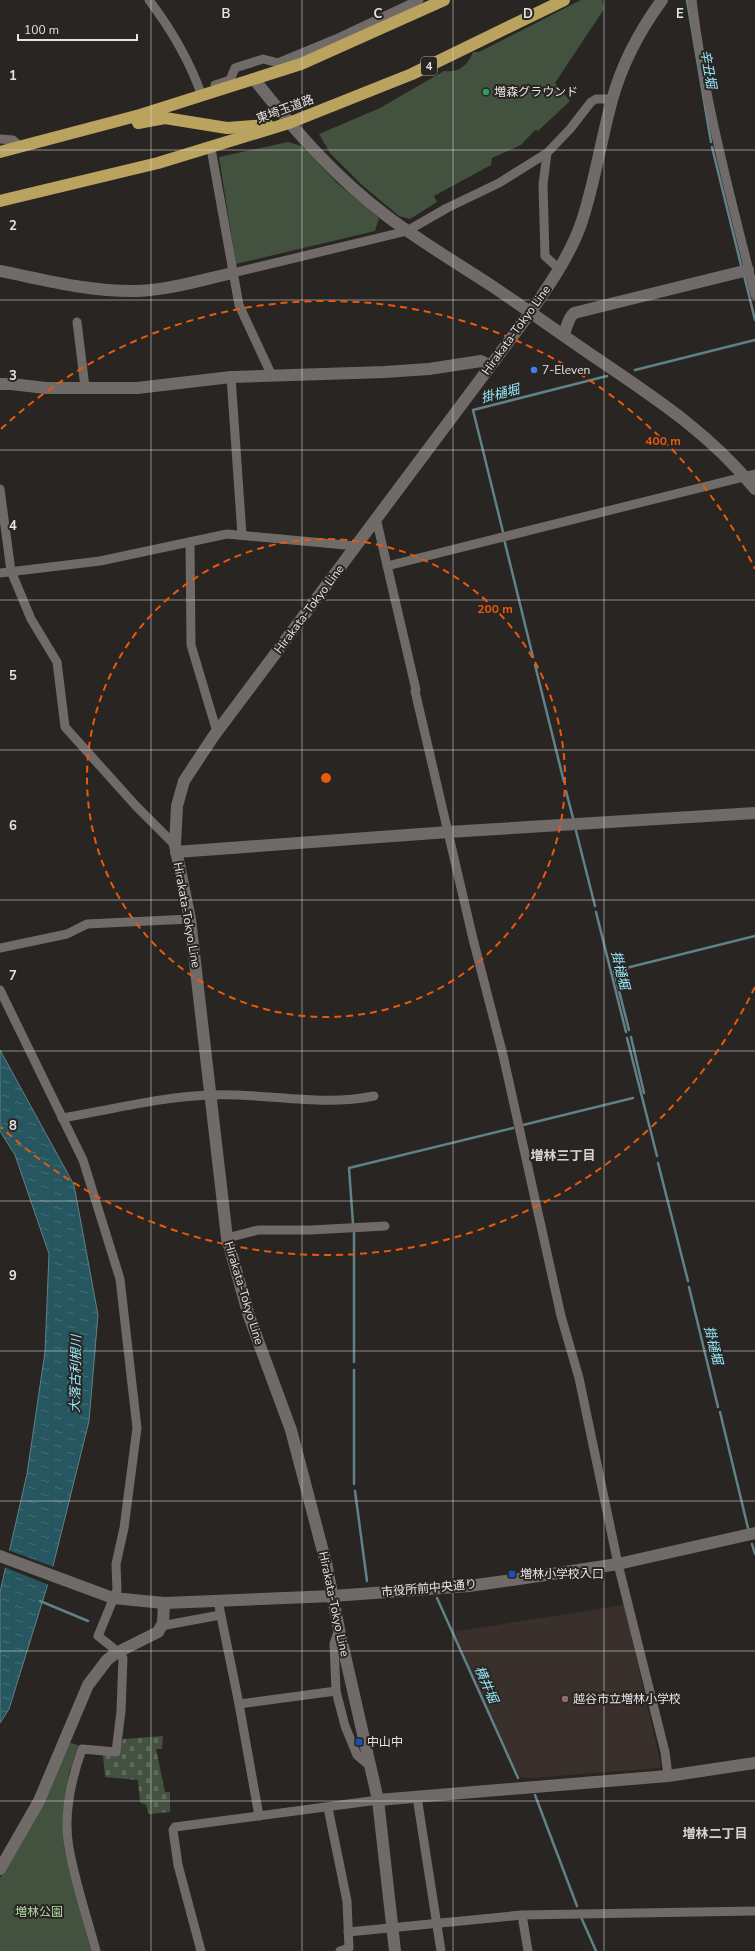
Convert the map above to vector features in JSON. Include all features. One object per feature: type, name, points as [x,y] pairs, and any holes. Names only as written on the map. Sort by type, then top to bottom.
[{"type":"highway","points":[[0,152],[107,125],[201,93],[254,79],[301,64],[444,0]]},
{"type":"highway","name":"東埼玉道路","points":[[0,201],[158,163],[289,123],[412,74],[564,0]]},
{"type":"highway","points":[[107,125],[141,123],[165,118],[227,128],[289,123]]},
{"type":"street","points":[[149,0],[161,15],[186,58],[201,93],[230,80],[235,68],[263,59],[278,63],[336,39],[418,0]]},
{"type":"street","name":"Hirakata-Tokyo Line","points":[[395,1951],[378,1800],[339,1629],[326,1563],[291,1430],[249,1316],[227,1238],[190,919],[176,849],[176,806],[184,781],[217,732],[530,313],[559,269],[568,253],[582,221],[612,99],[626,60],[645,25],[662,0]]},
{"type":"street","points":[[692,0],[705,85],[737,230],[750,267],[755,295]]},
{"type":"street","points":[[254,79],[289,123],[335,172],[382,212],[407,231],[530,313],[686,421],[750,475],[755,489]]},
{"type":"street","points":[[0,271],[70,285],[117,291],[138,291],[175,286],[407,231],[447,208],[499,183],[547,153],[570,129],[591,102],[596,99],[612,99]]},
{"type":"street","points":[[0,139],[13,140],[20,147]]},
{"type":"street","points":[[547,153],[543,185],[545,256],[559,269]]},
{"type":"street","points":[[212,154],[239,305],[272,376]]},
{"type":"street","points":[[563,336],[567,329],[568,320],[574,313],[750,267]]},
{"type":"street","points":[[77,322],[85,387]]},
{"type":"street","points":[[0,384],[46,388],[137,388],[231,377],[429,369],[482,361],[490,366]]},
{"type":"street","points":[[231,377],[242,535]]},
{"type":"street","points":[[387,566],[750,475]]},
{"type":"street","points":[[0,489],[11,571],[31,619],[57,662],[65,727],[176,849],[755,812]]},
{"type":"street","points":[[376,518],[473,939],[503,1055],[561,1316],[579,1378],[618,1564],[665,1752],[668,1776]]},
{"type":"street","points":[[0,573],[100,562],[227,534],[356,546]]},
{"type":"street","points":[[190,542],[191,645],[217,732]]},
{"type":"street","points":[[0,948],[67,934],[86,924],[190,919]]},
{"type":"street","points":[[0,990],[83,1160],[120,1280],[135,1412],[136,1435],[124,1528],[116,1564],[117,1590],[98,1636],[123,1658],[121,1711],[116,1752],[82,1749],[73,1776],[68,1826],[69,1847],[96,1951]]},
{"type":"street","points":[[62,1118],[153,1102],[211,1095],[351,1101],[374,1096]]},
{"type":"street","points":[[227,1238],[258,1230],[311,1230],[385,1226]]},
{"type":"street","name":"市役所前中央通り","points":[[0,1556],[99,1594],[113,1598],[164,1603],[333,1596],[476,1585],[618,1564],[755,1533]]},
{"type":"street","points":[[218,1601],[240,1704],[259,1816]]},
{"type":"street","points":[[0,1869],[39,1801],[88,1685],[107,1660],[116,1653],[153,1636],[161,1626],[164,1615],[164,1603]]},
{"type":"street","points":[[161,1626],[220,1615]]},
{"type":"street","points":[[339,1629],[334,1644],[336,1690],[345,1726],[357,1755],[371,1767]]},
{"type":"street","points":[[240,1704],[336,1690]]},
{"type":"street","points":[[201,1951],[178,1865],[173,1830],[175,1827],[328,1808],[378,1800],[668,1776],[755,1764]]},
{"type":"street","points":[[417,1797],[441,1951]]},
{"type":"street","points":[[328,1808],[347,1901],[349,1948],[340,1951]]},
{"type":"street","points":[[348,1932],[437,1922],[522,1915],[755,1912]]},
{"type":"street","points":[[522,1915],[528,1951]]},
{"type":"shaded area","name":"越谷市立増林小学校","points":[[624,1605],[661,1765],[659,1768],[532,1778],[519,1777],[452,1632]]},
{"type":"green space","name":"増森グラウンド","points":[[581,0],[602,0],[604,9],[555,83],[570,101],[538,131],[535,130],[521,145],[492,158],[491,165],[434,196],[437,202],[410,219],[399,216],[362,185],[330,153],[319,134],[380,108],[444,71],[454,71],[462,67],[466,64],[473,52],[479,52]]},
{"type":"green space","points":[[288,142],[302,146],[337,183],[379,218],[375,231],[236,264],[219,157]]},
{"type":"green space","points":[[163,1736],[162,1749],[156,1749],[165,1792],[170,1792],[170,1812],[149,1814],[146,1805],[140,1802],[138,1780],[105,1777],[103,1755],[119,1754],[123,1739]]},
{"type":"green space","name":"増林公園","points":[[70,1743],[78,1745],[69,1774],[63,1822],[64,1848],[91,1951],[0,1951],[0,1878]]},
{"type":"water","name":"大落古利根川","points":[[0,1050],[74,1185],[98,1315],[89,1421],[51,1574],[9,1709],[0,1723],[0,1592],[27,1474],[45,1352],[49,1254],[15,1155],[0,1131]]},
{"type":"pier","points":[[8,1550],[54,1567],[49,1585],[4,1567]]},
{"type":"waterway","name":"辛丑堀","points":[[687,0],[711,142]]},
{"type":"waterway","name":"辛丑堀","points":[[712,147],[741,265]]},
{"type":"waterway","name":"辛丑堀","points":[[744,275],[755,320]]},
{"type":"waterway","name":"掛樋堀","points":[[635,370],[755,340]]},
{"type":"waterway","name":"掛樋堀","points":[[503,532],[473,410],[607,376]]},
{"type":"waterway","name":"掛樋堀","points":[[504,539],[533,657]]},
{"type":"waterway","name":"掛樋堀","points":[[535,665],[564,782]]},
{"type":"waterway","name":"掛樋堀","points":[[566,791],[573,818]]},
{"type":"waterway","name":"掛樋堀","points":[[576,831],[595,906]]},
{"type":"waterway","name":"掛樋堀","points":[[596,912],[626,1032]]},
{"type":"waterway","points":[[629,1030],[614,971],[755,936]]},
{"type":"waterway","name":"掛樋堀","points":[[631,1037],[644,1093]]},
{"type":"waterway","name":"掛樋堀","points":[[627,1038],[657,1156]]},
{"type":"waterway","points":[[523,1125],[633,1098]]},
{"type":"waterway","points":[[353,1224],[349,1168],[513,1128]]},
{"type":"waterway","name":"掛樋堀","points":[[658,1163],[688,1281]]},
{"type":"waterway","points":[[354,1233],[354,1362]]},
{"type":"waterway","name":"掛樋堀","points":[[689,1287],[718,1407]]},
{"type":"waterway","points":[[354,1370],[354,1484]]},
{"type":"waterway","name":"掛樋堀","points":[[720,1412],[748,1528]]},
{"type":"waterway","points":[[355,1491],[367,1581]]},
{"type":"waterway","name":"掛樋堀","points":[[752,1544],[755,1554]]},
{"type":"waterway","name":"横井堀","points":[[437,1598],[518,1778]]},
{"type":"waterway","points":[[40,1601],[88,1621]]},
{"type":"waterway","name":"横井堀","points":[[535,1795],[577,1906]]},
{"type":"waterway","name":"横井堀","points":[[581,1917],[596,1951]]},
{"type":"place","name":"増森グラウンド","points":[[486,92]]},
{"type":"place","name":"7-Eleven","points":[[534,370]]},
{"type":"place","name":"増林小学校入口","points":[[512,1574]]},
{"type":"place","name":"越谷市立増林小学校","points":[[565,1699]]},
{"type":"place","name":"中山中","points":[[359,1742]]},
{"type":"district","name":"増林三丁目","points":[[563,1155]]},
{"type":"district","name":"増林二丁目","points":[[715,1833]]}]
